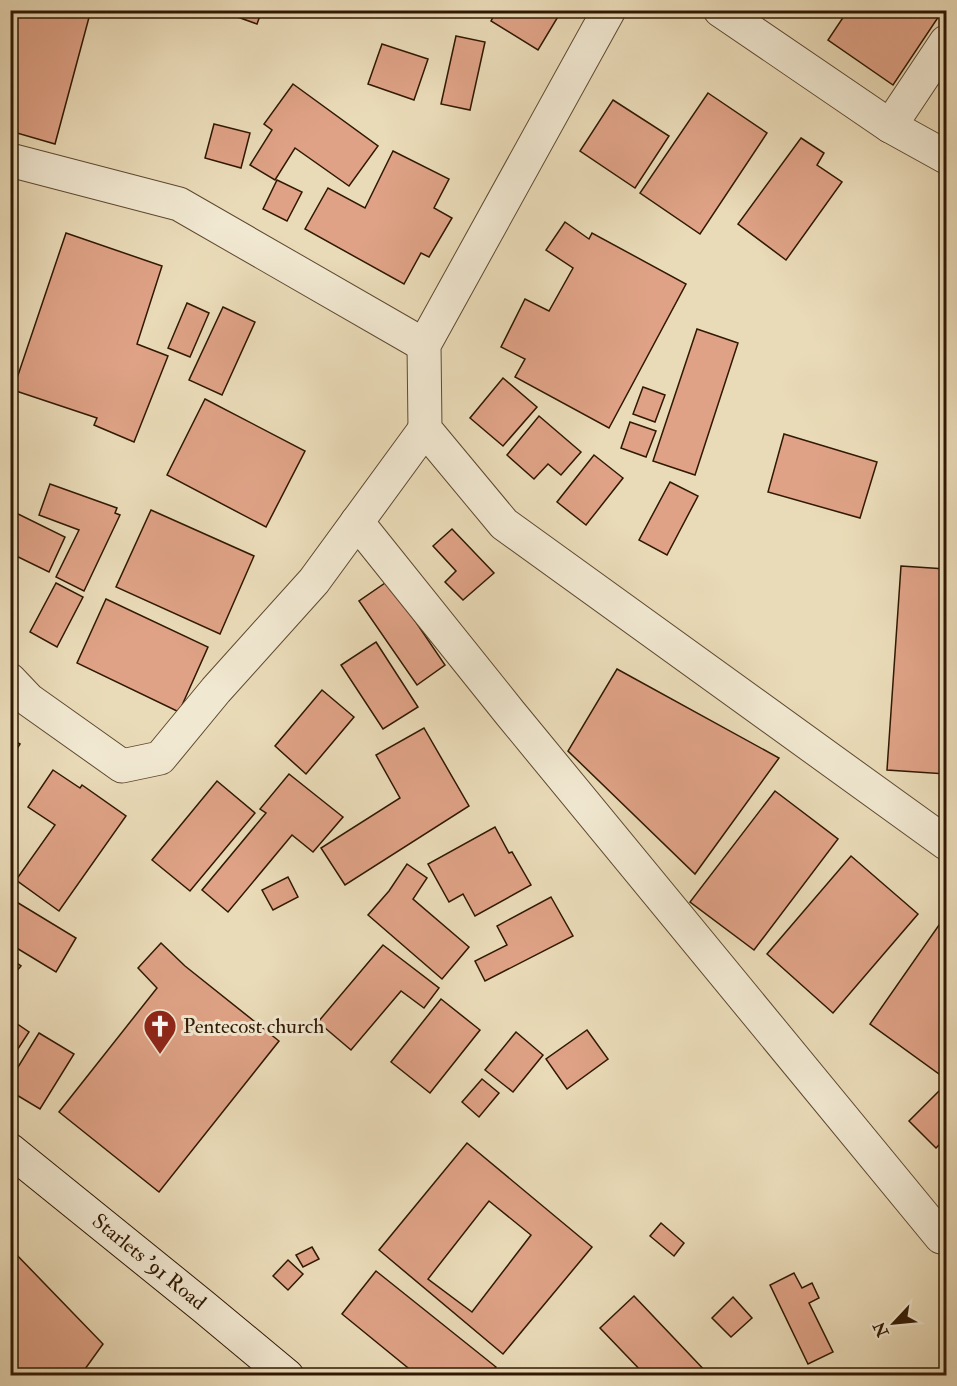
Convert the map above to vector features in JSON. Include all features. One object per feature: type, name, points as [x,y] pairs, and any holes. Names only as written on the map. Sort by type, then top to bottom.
[{"type":"street","points":[[10,680],[29,700],[122,766],[160,758],[216,690],[314,581],[425,429],[424,345],[609,10]]},
{"type":"street","points":[[720,10],[890,126],[946,157]]},
{"type":"street","points":[[890,126],[946,42]]},
{"type":"street","points":[[10,160],[179,204],[424,345]]},
{"type":"street","points":[[425,429],[504,524],[946,843]]},
{"type":"street","points":[[357,522],[510,713],[941,1237]]},
{"type":"street","name":"Starlets '91 Road","points":[[10,1150],[287,1376]]},
{"type":"building","points":[[10,10],[91,10],[55,144],[10,131]]},
{"type":"building","points":[[218,10],[262,10],[257,24]]},
{"type":"building","points":[[497,10],[562,10],[538,50],[491,21]]},
{"type":"building","points":[[848,10],[943,10],[893,85],[828,40]]},
{"type":"building","points":[[456,36],[485,42],[470,110],[441,104]]},
{"type":"building","points":[[382,44],[428,59],[414,100],[368,84]]},
{"type":"building","points":[[293,84],[378,146],[349,186],[295,148],[275,180],[250,165],[272,130],[264,124]]},
{"type":"building","points":[[708,93],[767,133],[700,234],[640,193]]},
{"type":"building","points":[[613,100],[669,136],[635,188],[580,151]]},
{"type":"building","points":[[214,124],[250,133],[241,168],[205,158]]},
{"type":"building","points":[[801,138],[824,153],[817,165],[842,182],[786,260],[738,224]]},
{"type":"building","points":[[393,151],[449,179],[434,208],[452,218],[429,257],[421,253],[404,284],[305,229],[328,188],[365,208]]},
{"type":"building","points":[[277,180],[302,192],[287,221],[263,209]]},
{"type":"building","points":[[565,222],[589,239],[592,233],[686,284],[609,428],[515,377],[525,359],[501,347],[525,299],[549,311],[573,268],[546,250]]},
{"type":"building","points":[[66,233],[162,266],[137,344],[168,356],[134,442],[94,425],[97,418],[13,390]]},
{"type":"building","points":[[187,303],[209,313],[190,357],[168,348]]},
{"type":"building","points":[[223,307],[255,322],[222,395],[189,380]]},
{"type":"building","points":[[697,329],[738,343],[695,475],[653,461]]},
{"type":"building","points":[[503,378],[537,407],[503,446],[470,418]]},
{"type":"building","points":[[643,387],[665,395],[655,422],[633,414]]},
{"type":"building","points":[[205,399],[305,451],[266,527],[167,475]]},
{"type":"building","points":[[539,416],[581,452],[561,475],[548,464],[534,479],[507,455]]},
{"type":"building","points":[[630,422],[656,431],[646,457],[621,448]]},
{"type":"building","points":[[784,434],[877,462],[860,518],[768,492]]},
{"type":"building","points":[[594,455],[623,478],[586,525],[557,502]]},
{"type":"building","points":[[670,482],[698,496],[667,555],[639,540]]},
{"type":"building","points":[[50,484],[117,508],[115,513],[120,515],[84,591],[56,577],[79,530],[39,515]]},
{"type":"building","points":[[10,510],[65,537],[49,572],[10,553]]},
{"type":"building","points":[[151,510],[254,556],[220,634],[116,587]]},
{"type":"building","points":[[452,529],[494,573],[463,600],[445,582],[456,571],[433,546]]},
{"type":"building","points":[[901,566],[946,569],[946,774],[887,770]]},
{"type":"building","points":[[388,581],[445,665],[417,685],[359,601]]},
{"type":"building","points":[[56,583],[83,597],[57,647],[30,632]]},
{"type":"building","points":[[106,599],[208,647],[179,712],[77,663]]},
{"type":"building","points":[[376,642],[418,707],[383,729],[341,665]]},
{"type":"building","points":[[617,669],[779,758],[695,874],[568,751]]},
{"type":"building","points":[[322,690],[354,717],[306,774],[275,746]]},
{"type":"building","points":[[424,728],[469,806],[345,885],[321,848],[400,798],[376,755]]},
{"type":"building","points":[[10,738],[20,744],[10,760]]},
{"type":"building","points":[[53,770],[80,788],[82,785],[126,816],[59,911],[16,880],[55,825],[28,807]]},
{"type":"building","points":[[289,774],[343,817],[313,852],[292,835],[228,912],[202,890],[266,813],[260,809]]},
{"type":"building","points":[[217,781],[255,813],[190,891],[152,860]]},
{"type":"building","points":[[775,791],[838,839],[754,950],[690,902]]},
{"type":"building","points":[[495,827],[509,853],[512,852],[531,885],[475,916],[463,894],[449,902],[428,864]]},
{"type":"building","points":[[851,856],[918,914],[833,1013],[767,954]]},
{"type":"building","points":[[407,864],[427,878],[413,899],[469,947],[442,979],[368,915],[389,891]]},
{"type":"building","points":[[288,877],[298,897],[273,910],[262,890]]},
{"type":"building","points":[[551,897],[573,936],[485,981],[475,961],[507,945],[497,926]]},
{"type":"building","points":[[10,898],[76,938],[56,972],[10,944]]},
{"type":"building","points":[[939,925],[946,930],[946,1079],[870,1024]]},
{"type":"building","points":[[161,943],[185,966],[279,1041],[159,1192],[59,1112],[157,988],[138,968]]},
{"type":"building","points":[[383,945],[439,988],[424,1008],[401,991],[351,1050],[318,1022]]},
{"type":"building","points":[[10,958],[21,966],[10,979]]},
{"type":"building","points":[[441,999],[480,1030],[430,1093],[391,1062]]},
{"type":"building","points":[[10,1019],[29,1032],[12,1058],[10,1057]]},
{"type":"building","points":[[587,1030],[608,1059],[567,1089],[546,1059]]},
{"type":"building","points":[[516,1032],[543,1055],[513,1092],[485,1070]]},
{"type":"building","points":[[39,1033],[74,1054],[40,1109],[10,1091],[10,1080]]},
{"type":"building","points":[[482,1079],[499,1093],[479,1117],[462,1102]]},
{"type":"building","points":[[944,1086],[946,1088],[946,1138],[936,1148],[909,1121]]},
{"type":"building","points":[[467,1143],[592,1247],[503,1354],[379,1250]],"holes":[[[489,1201],[531,1235],[472,1312],[428,1279]]]},
{"type":"building","points":[[661,1223],[684,1243],[674,1256],[650,1236]]},
{"type":"building","points":[[312,1247],[319,1259],[303,1267],[296,1255]]},
{"type":"building","points":[[12,1250],[103,1344],[80,1376],[10,1376],[10,1251]]},
{"type":"building","points":[[288,1260],[303,1274],[288,1290],[273,1276]]},
{"type":"building","points":[[376,1271],[496,1367],[489,1376],[418,1376],[342,1314]]},
{"type":"building","points":[[794,1273],[802,1288],[812,1283],[819,1298],[809,1303],[833,1352],[808,1364],[770,1285]]},
{"type":"building","points":[[634,1296],[710,1376],[646,1376],[600,1328]]},
{"type":"building","points":[[733,1297],[752,1318],[731,1337],[712,1318]]},
{"type":"place","name":"Pentecost church","points":[[160,1055]]}]
